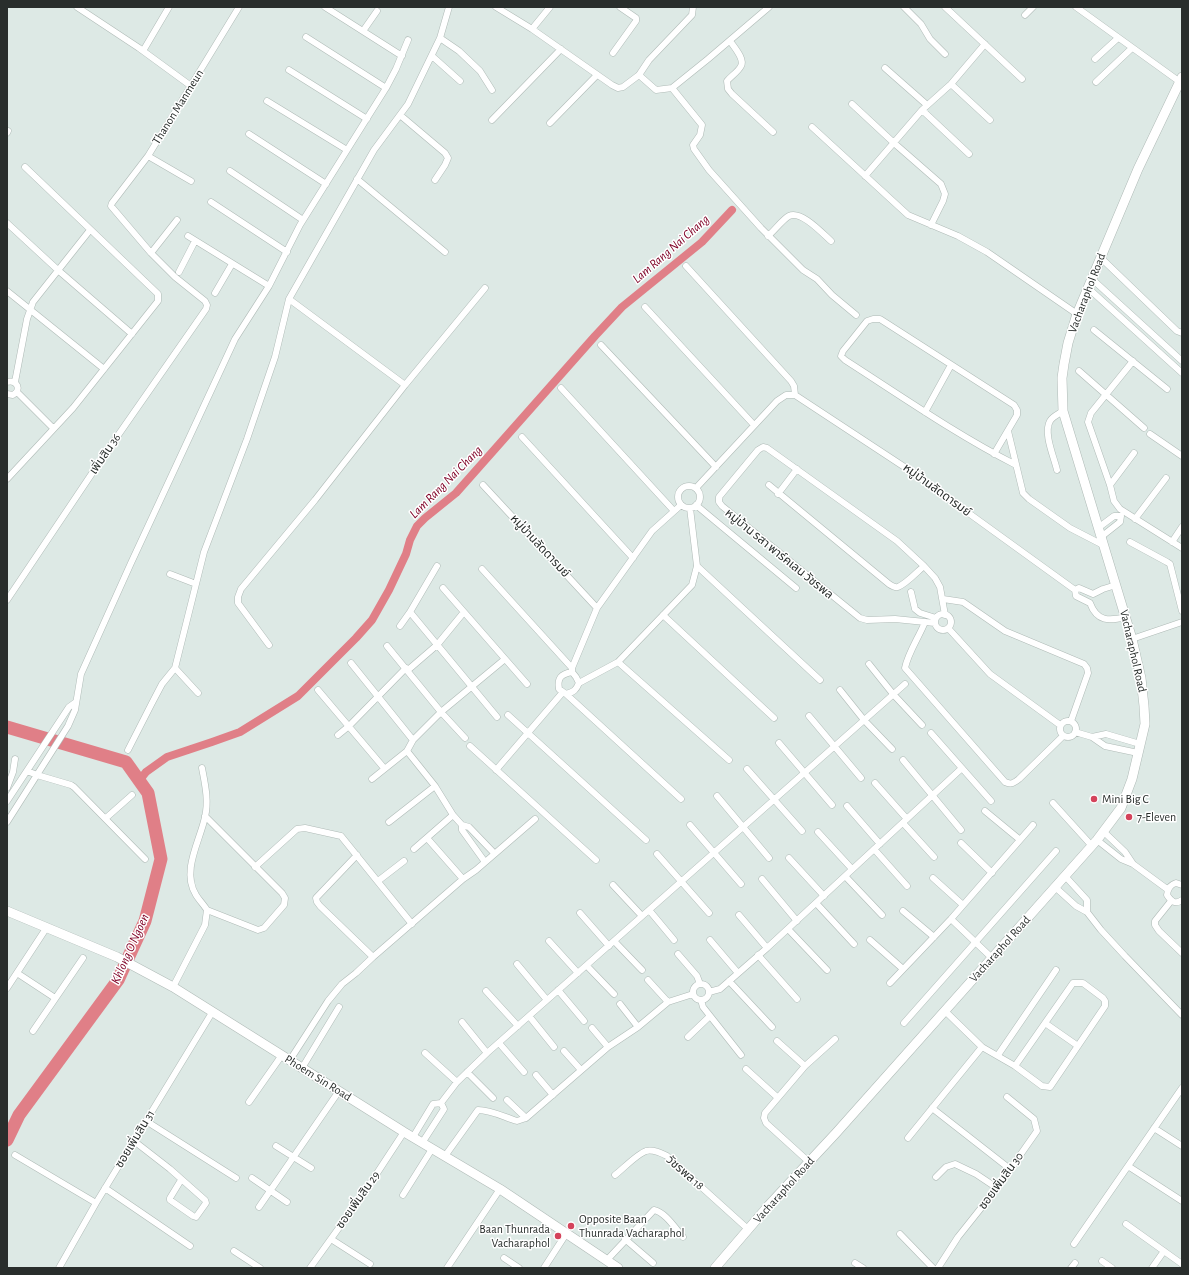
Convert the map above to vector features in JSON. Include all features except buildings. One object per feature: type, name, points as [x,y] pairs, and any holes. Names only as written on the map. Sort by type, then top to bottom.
[{"type":"street","points":[[77,7],[114,30],[191,86]]},
{"type":"street","points":[[143,51],[169,7]]},
{"type":"street","name":"Thanon Manmeun","points":[[151,253],[113,210],[111,206],[112,203],[148,156],[239,7]]},
{"type":"street","points":[[325,7],[402,56]]},
{"type":"street","points":[[128,750],[162,684],[175,668],[204,552],[247,439],[275,357],[289,299],[374,150],[408,104],[440,38],[449,7]]},
{"type":"street","points":[[496,7],[532,29],[618,88],[623,87],[639,75],[649,60],[692,14],[693,7]]},
{"type":"street","points":[[532,29],[550,7]]},
{"type":"street","points":[[613,53],[637,20],[620,7]]},
{"type":"street","points":[[639,75],[656,90],[672,88],[769,7]]},
{"type":"street","points":[[904,7],[921,24],[930,39],[945,54]]},
{"type":"street","points":[[945,7],[1022,79]]},
{"type":"street","points":[[1025,15],[1032,7]]},
{"type":"street","points":[[1076,7],[1132,48],[1181,80]]},
{"type":"street","points":[[363,31],[377,11]]},
{"type":"street","points":[[306,37],[386,88]]},
{"type":"street","points":[[440,38],[459,51],[480,71],[492,90]]},
{"type":"street","points":[[1095,59],[1118,38]]},
{"type":"street","points":[[7,822],[68,726],[75,710],[81,674],[235,339],[269,286],[304,220],[386,88],[402,56],[408,40]]},
{"type":"street","points":[[730,40],[742,62],[740,67],[727,81],[728,89],[773,132]]},
{"type":"street","points":[[865,176],[922,110],[951,84],[985,44]]},
{"type":"street","points":[[1096,82],[1132,48]]},
{"type":"street","points":[[492,120],[561,49]]},
{"type":"street","points":[[432,56],[460,81]]},
{"type":"street","points":[[885,68],[927,105]]},
{"type":"street","points":[[289,70],[367,119]]},
{"type":"street","points":[[550,123],[597,75]]},
{"type":"street","name":"Vacharaphol Road","points":[[715,1268],[769,1205],[945,1011],[1104,832],[1121,808],[1132,779],[1144,724],[1141,678],[1126,617],[1063,411],[1062,392],[1064,364],[1077,314],[1100,258],[1138,169],[1181,80]]},
{"type":"street","points":[[951,84],[990,120]]},
{"type":"street","points":[[672,88],[702,125],[700,135],[693,145],[694,149],[709,170],[768,236],[803,270],[818,279],[832,295],[856,315]]},
{"type":"street","points":[[268,101],[347,150]]},
{"type":"street","points":[[852,104],[941,184],[945,194],[931,225]]},
{"type":"street","points":[[922,110],[970,154]]},
{"type":"street","points":[[400,115],[445,153],[448,158],[435,180]]},
{"type":"street","points":[[812,126],[908,215],[958,236],[987,252],[1077,314]]},
{"type":"street","points":[[249,134],[326,184]]},
{"type":"street","points":[[148,156],[191,181]]},
{"type":"street","points":[[7,479],[72,408],[158,302],[158,294],[25,167]]},
{"type":"street","points":[[230,171],[304,220]]},
{"type":"street","points":[[357,179],[445,252]]},
{"type":"street","points":[[211,202],[286,252]]},
{"type":"street","points":[[768,236],[788,216],[793,215],[807,220],[831,241]]},
{"type":"street","points":[[151,253],[177,220]]},
{"type":"street","points":[[7,223],[59,271],[132,334]]},
{"type":"street","points":[[17,392],[18,386],[15,382],[27,319],[33,302],[90,230]]},
{"type":"street","points":[[188,236],[269,286]]},
{"type":"street","points":[[179,272],[195,241]]},
{"type":"street","name":"เพิ่มสิน 36","points":[[7,600],[109,448],[206,309],[207,305],[205,300],[175,277],[151,253]]},
{"type":"street","points":[[1100,258],[1177,331],[1182,333]]},
{"type":"street","points":[[215,293],[232,264]]},
{"type":"street","points":[[686,266],[791,381],[794,386],[795,395],[786,394],[776,401],[696,488]]},
{"type":"street","points":[[1092,278],[1182,361]]},
{"type":"street","points":[[269,645],[238,603],[238,597],[241,589],[315,500],[405,385],[485,288]]},
{"type":"street","points":[[1088,288],[1182,373]]},
{"type":"street","points":[[7,291],[104,369]]},
{"type":"street","points":[[289,299],[405,385]]},
{"type":"street","points":[[1114,312],[1120,304]]},
{"type":"street","points":[[645,307],[754,425]]},
{"type":"street","points":[[994,454],[1017,415],[1017,410],[1014,405],[880,319],[867,321],[843,351],[841,356],[845,360],[925,412],[994,454],[1016,465]]},
{"type":"street","points":[[1130,326],[1135,319]]},
{"type":"street","points":[[1094,330],[1167,390]]},
{"type":"street","points":[[601,345],[716,467]]},
{"type":"street","points":[[1123,514],[1114,500],[1088,422],[1091,413],[1133,361]]},
{"type":"street","points":[[925,412],[951,365]]},
{"type":"street","points":[[1079,371],[1144,428]]},
{"type":"street","points":[[7,382],[15,382]]},
{"type":"street","points":[[561,388],[674,511]]},
{"type":"street","points":[[17,392],[53,428]]},
{"type":"street","points":[[7,394],[13,395],[17,392]]},
{"type":"street","name":"หมู่บ้านลัดดารมย์","points":[[795,395],[909,470],[1075,590],[1076,596],[1090,603],[1098,615],[1106,620],[1126,617]]},
{"type":"street","points":[[1057,470],[1047,432],[1050,421],[1063,411]]},
{"type":"street","points":[[1008,432],[1023,493],[1029,500],[1070,528],[1101,537],[1114,516],[1123,514],[1135,519],[1182,548]]},
{"type":"street","points":[[1150,434],[1182,455]]},
{"type":"street","points":[[522,437],[633,558]]},
{"type":"street","name":"หมู่บ้าน รสา พาร์คเลน วัชรพล","points":[[936,620],[925,622],[895,619],[867,620],[860,618],[740,521],[719,502],[719,497],[758,450],[763,447],[767,448],[898,541],[935,578],[940,587],[945,615]]},
{"type":"street","points":[[1110,485],[1134,453]]},
{"type":"street","points":[[778,494],[797,469]]},
{"type":"street","points":[[1135,519],[1166,478]]},
{"type":"street","name":"หมู่บ้านลัดดารมย์","points":[[483,485],[597,608]]},
{"type":"street","points":[[769,485],[778,494],[894,587],[899,587],[905,583],[924,566]]},
{"type":"street","points":[[687,486],[696,488],[700,493],[699,503],[690,508],[685,508],[681,505],[678,495],[682,488],[687,486]]},
{"type":"street","points":[[681,505],[652,532],[597,608],[572,670],[560,677],[558,682],[559,689],[681,799]]},
{"type":"street","points":[[696,505],[796,588]]},
{"type":"street","points":[[496,770],[527,733],[565,693],[572,693],[579,683],[618,662],[692,585],[697,566],[690,508]]},
{"type":"street","points":[[1172,542],[1182,527]]},
{"type":"street","points":[[1130,542],[1170,564],[1182,611]]},
{"type":"street","points":[[400,626],[437,566]]},
{"type":"street","points":[[697,566],[820,680]]},
{"type":"street","points":[[482,569],[572,670],[579,683]]},
{"type":"street","points":[[170,574],[196,584]]},
{"type":"street","points":[[1090,603],[1093,594],[1116,585]]},
{"type":"street","points":[[443,588],[527,684]]},
{"type":"street","name":"หมู่บ้านลัดดารมย์","points":[[1075,590],[1079,588],[1093,594]]},
{"type":"street","points":[[911,592],[915,609],[920,613],[936,620],[940,629],[943,630],[948,628]]},
{"type":"street","points":[[943,599],[963,602],[1005,631],[1084,664],[1088,673],[1071,721]]},
{"type":"street","points":[[410,612],[497,717]]},
{"type":"street","points":[[338,735],[350,726],[407,669],[437,644],[464,612]]},
{"type":"street","points":[[664,615],[774,718]]},
{"type":"street","points":[[936,620],[942,615],[945,615],[950,620],[948,628]]},
{"type":"street","points":[[925,622],[920,635],[906,660],[905,668],[1004,782],[1009,784],[1014,783],[1063,736]]},
{"type":"street","points":[[1132,639],[1182,622]]},
{"type":"street","points":[[948,628],[990,674],[1060,725]]},
{"type":"street","points":[[387,646],[441,712],[465,738]]},
{"type":"street","points":[[372,779],[407,751],[413,740],[441,712],[505,659]]},
{"type":"street","points":[[618,662],[729,760]]},
{"type":"street","points":[[351,663],[413,740]]},
{"type":"street","points":[[869,664],[922,725]]},
{"type":"street","points":[[175,668],[198,692]]},
{"type":"street","points":[[413,1137],[433,1104],[441,1103],[466,1072],[905,684]]},
{"type":"street","points":[[318,690],[384,768]]},
{"type":"street","points":[[840,690],[864,720],[892,748]]},
{"type":"street","points":[[7,801],[69,707],[76,702]]},
{"type":"street","points":[[508,715],[646,840]]},
{"type":"street","points":[[809,716],[861,778]]},
{"type":"street","points":[[1064,721],[1071,721],[1075,725],[1075,732],[1070,737],[1063,736],[1060,732],[1060,725],[1064,721]]},
{"type":"street","points":[[1075,732],[1092,737],[1105,746],[1138,753]]},
{"type":"street","points":[[931,733],[992,801]]},
{"type":"street","points":[[1092,737],[1106,734],[1140,744]]},
{"type":"street","points":[[779,743],[832,805]]},
{"type":"street","points":[[470,746],[596,860]]},
{"type":"street","points":[[407,751],[435,786],[453,815],[462,825],[469,827],[494,854]]},
{"type":"street","points":[[7,788],[13,772],[15,758]]},
{"type":"street","points":[[903,760],[961,830]]},
{"type":"street","points":[[202,768],[207,797],[205,816],[192,855],[191,877],[196,895],[207,910],[258,930],[264,928],[284,905],[285,898],[205,816]]},
{"type":"street","points":[[709,992],[720,989],[767,948],[962,768]]},
{"type":"street","points":[[747,769],[802,830]]},
{"type":"street","points":[[27,771],[71,785],[106,818],[145,859]]},
{"type":"street","points":[[875,783],[934,856]]},
{"type":"street","points":[[389,822],[435,786]]},
{"type":"street","points":[[106,818],[132,794]]},
{"type":"street","points":[[718,796],[769,858]]},
{"type":"street","points":[[1053,803],[1094,843],[1121,859],[1133,864],[1168,889]]},
{"type":"street","points":[[847,806],[880,844]]},
{"type":"street","points":[[985,811],[1019,839]]},
{"type":"street","points":[[414,849],[453,815]]},
{"type":"street","points":[[249,1102],[286,1058],[342,984],[463,879],[535,820]]},
{"type":"street","points":[[462,825],[462,830],[485,862]]},
{"type":"street","points":[[690,825],[741,884]]},
{"type":"street","points":[[890,983],[951,919],[992,873],[1019,839],[1033,825]]},
{"type":"street","points":[[255,867],[298,829],[305,828],[341,836],[412,924]]},
{"type":"street","points":[[818,832],[852,869]]},
{"type":"street","points":[[1104,832],[1125,852],[1133,864]]},
{"type":"street","points":[[426,838],[463,879]]},
{"type":"street","points":[[961,843],[992,873]]},
{"type":"street","points":[[874,849],[907,886]]},
{"type":"street","points":[[904,1023],[1056,851]]},
{"type":"street","points":[[657,854],[709,913]]},
{"type":"street","points":[[357,855],[316,898],[320,906],[373,957]]},
{"type":"street","points":[[789,858],[824,896]]},
{"type":"street","points":[[378,881],[404,861]]},
{"type":"street","points":[[845,876],[882,915]]},
{"type":"street","points":[[1065,876],[1087,900],[1087,912]]},
{"type":"street","points":[[933,878],[963,905]]},
{"type":"street","points":[[762,879],[797,921]]},
{"type":"street","points":[[1182,885],[1176,883],[1171,885],[1168,889],[1167,895],[1171,901],[1176,902],[1182,900]]},
{"type":"street","points":[[613,885],[642,916]]},
{"type":"street","points":[[1055,887],[1076,906],[1087,912],[1101,930],[1182,1015]]},
{"type":"street","points":[[1171,901],[1155,921],[1155,925],[1159,931],[1182,953]]},
{"type":"street","points":[[816,903],[854,944]]},
{"type":"street","points":[[173,987],[205,925],[207,910]]},
{"type":"street","points":[[649,910],[674,940]]},
{"type":"street","name":"Phoem Sin Road","points":[[7,911],[117,956],[173,987],[404,1132],[500,1190],[618,1268]]},
{"type":"street","points":[[903,911],[934,937]]},
{"type":"street","points":[[580,913],[608,946]]},
{"type":"street","points":[[739,915],[767,948]]},
{"type":"street","points":[[951,919],[992,958]]},
{"type":"street","points":[[7,988],[46,927]]},
{"type":"street","points":[[788,929],[827,970]]},
{"type":"street","points":[[710,940],[738,973]]},
{"type":"street","points":[[870,940],[903,969]]},
{"type":"street","points":[[549,941],[578,973]]},
{"type":"street","points":[[614,941],[642,970]]},
{"type":"street","points":[[678,954],[697,976],[700,984]]},
{"type":"street","points":[[758,955],[797,999]]},
{"type":"street","points":[[33,1031],[83,958]]},
{"type":"street","points":[[517,964],[547,1000]]},
{"type":"street","points":[[587,966],[614,994]]},
{"type":"street","points":[[998,1055],[1056,970]]},
{"type":"street","points":[[17,973],[55,998]]},
{"type":"street","points":[[648,980],[668,1002]]},
{"type":"street","points":[[729,981],[772,1027]]},
{"type":"street","points":[[945,1011],[982,1048],[998,1055],[1042,1086],[1050,1087],[1105,1006],[1105,1001],[1103,998],[1083,983],[1073,983],[1015,1066]]},
{"type":"street","points":[[700,984],[705,985],[709,992],[708,997],[701,1000]]},
{"type":"street","points":[[693,994],[696,986],[700,984]]},
{"type":"street","points":[[558,990],[584,1021]]},
{"type":"street","points":[[486,991],[518,1026]]},
{"type":"street","points":[[445,1156],[478,1110],[488,1110],[517,1121],[526,1118],[608,1047],[668,1002],[693,994]]},
{"type":"street","points":[[693,994],[696,998],[701,1000],[710,1016],[740,1055]]},
{"type":"street","points":[[620,1004],[638,1026]]},
{"type":"street","points":[[302,1068],[339,1007]]},
{"type":"street","name":"ซอยเพิ่มสิน 31","points":[[59,1268],[96,1203],[213,1011]]},
{"type":"street","points":[[529,1016],[554,1047]]},
{"type":"street","points":[[688,1036],[710,1016]]},
{"type":"street","points":[[462,1022],[487,1053]]},
{"type":"street","points":[[1045,1023],[1078,1046]]},
{"type":"street","points":[[592,1028],[608,1047]]},
{"type":"street","points":[[809,1162],[766,1123],[764,1118],[765,1113],[805,1066],[835,1039]]},
{"type":"street","points":[[777,1041],[805,1066]]},
{"type":"street","points":[[499,1043],[524,1072]]},
{"type":"street","points":[[908,1138],[982,1048]]},
{"type":"street","points":[[564,1051],[581,1070]]},
{"type":"street","points":[[425,1053],[457,1082]]},
{"type":"street","points":[[746,1069],[777,1098]]},
{"type":"street","points":[[466,1072],[493,1098]]},
{"type":"street","points":[[536,1075],[553,1095]]},
{"type":"street","points":[[1074,1244],[1181,1090]]},
{"type":"street","points":[[259,1207],[339,1091]]},
{"type":"street","name":"ซอยเพิ่มสิน 30","points":[[938,1268],[958,1237],[997,1188],[1037,1131],[1034,1119],[1007,1097]]},
{"type":"street","points":[[507,1100],[526,1118]]},
{"type":"street","points":[[422,1143],[444,1109],[441,1103]]},
{"type":"street","points":[[932,1108],[1010,1169]]},
{"type":"street","points":[[146,1121],[236,1178]]},
{"type":"street","points":[[1154,1128],[1182,1146]]},
{"type":"street","name":"ซอยเพิ่มสิน 29","points":[[310,1268],[364,1193],[404,1132]]},
{"type":"street","points":[[134,1141],[170,1170],[206,1201],[196,1217],[170,1200],[181,1180]]},
{"type":"street","points":[[276,1146],[311,1168]]},
{"type":"street","points":[[403,1194],[432,1149]]},
{"type":"street","name":"วัชรพล 18","points":[[616,1175],[647,1151],[667,1156],[749,1230]]},
{"type":"street","points":[[15,1155],[96,1203]]},
{"type":"street","points":[[936,1177],[946,1166],[955,1164],[976,1174],[997,1188]]},
{"type":"street","points":[[1128,1166],[1182,1201]]},
{"type":"street","points":[[252,1178],[287,1202]]},
{"type":"street","points":[[105,1188],[190,1246]]},
{"type":"street","points":[[447,1268],[500,1190]]},
{"type":"street","points":[[606,1261],[625,1239],[654,1210],[658,1210],[683,1237]]},
{"type":"street","points":[[1126,1224],[1182,1264]]},
{"type":"street","points":[[544,1268],[566,1234]]},
{"type":"street","points":[[900,1234],[933,1268]]},
{"type":"street","points":[[331,1239],[370,1264]]},
{"type":"street","points":[[625,1239],[653,1263]]},
{"type":"street","points":[[234,1251],[260,1268]]},
{"type":"street","points":[[1152,1268],[1164,1251]]},
{"type":"street","points":[[504,1258],[519,1268]]},
{"type":"street","points":[[1102,1261],[1112,1268]]},
{"type":"street","points":[[855,1263],[863,1268]]},
{"type":"waterway","name":"Lam Rang Nai Chang","points":[[139,781],[146,772],[167,757],[240,732],[298,696],[372,620],[389,590],[417,526],[456,493],[622,307],[702,242],[732,210]]},
{"type":"waterway","name":"Khlong O Ngoen","points":[[7,727],[126,762],[148,793],[161,859],[145,921],[118,980],[19,1115],[7,1140]]},
{"type":"place","name":"Mini Big C","points":[[1094,799]]},
{"type":"place","name":"7-Eleven","points":[[1129,817]]},
{"type":"place","name":"Opposite Baan Thunrada Vacharaphol","points":[[571,1226]]},
{"type":"place","name":"Baan Thunrada Vacharaphol","points":[[558,1236]]}]
